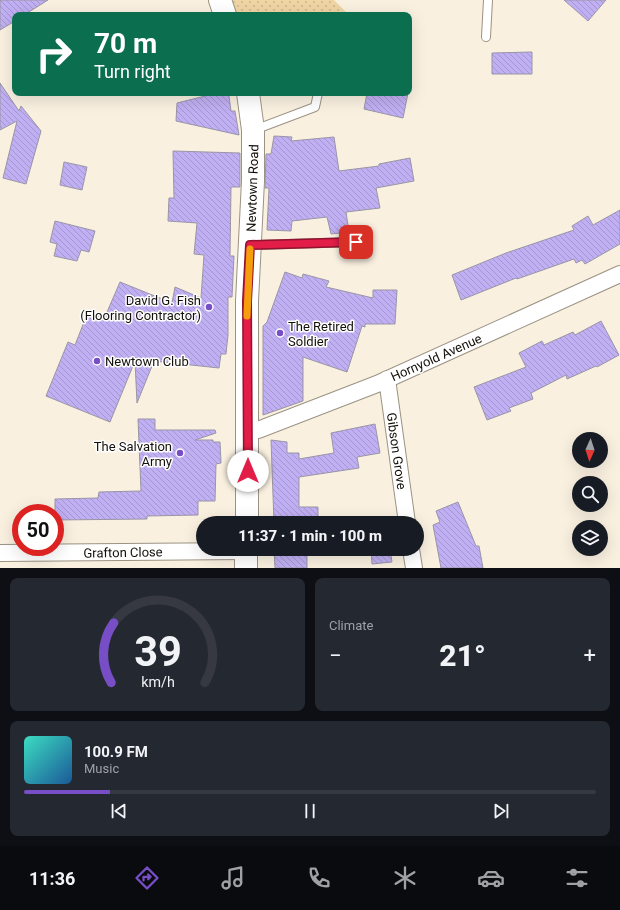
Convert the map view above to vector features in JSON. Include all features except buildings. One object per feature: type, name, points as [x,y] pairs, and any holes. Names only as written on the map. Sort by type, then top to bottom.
[{"type":"main road","points":[[220,0],[224,12]]},
{"type":"main road","name":"Newtown Road","points":[[247,516],[247,301],[253,181],[253,130],[248,96]]},
{"type":"street","name":"Hornyold Avenue","points":[[248,432],[258,430],[387,379],[620,274]]},
{"type":"street","name":"Gibson Grove","points":[[387,379],[406,516]]},
{"type":"street","name":"Grafton Close","points":[[0,553],[196,555]]},
{"type":"street","points":[[412,556],[414,568]]},
{"type":"lane","points":[[486,37],[488,0]]},
{"type":"lane","points":[[253,130],[315,107],[317,96]]},
{"type":"lane","points":[[250,245],[356,242]]},
{"type":"shaded area","points":[[231,0],[334,0],[346,12],[235,12]]},
{"type":"slow traffic","points":[[247,316],[250,249]]},
{"type":"place","name":"David G. Fish (Flooring Contractor)","points":[[209,307]]},
{"type":"place","name":"The Retired Soldier","points":[[280,333]]},
{"type":"place","name":"Newtown Club","points":[[97,361]]},
{"type":"place","name":"The Salvation Army","points":[[180,453]]},
{"type":"route","points":[[248,471],[247,301],[250,245],[356,242]]}]
